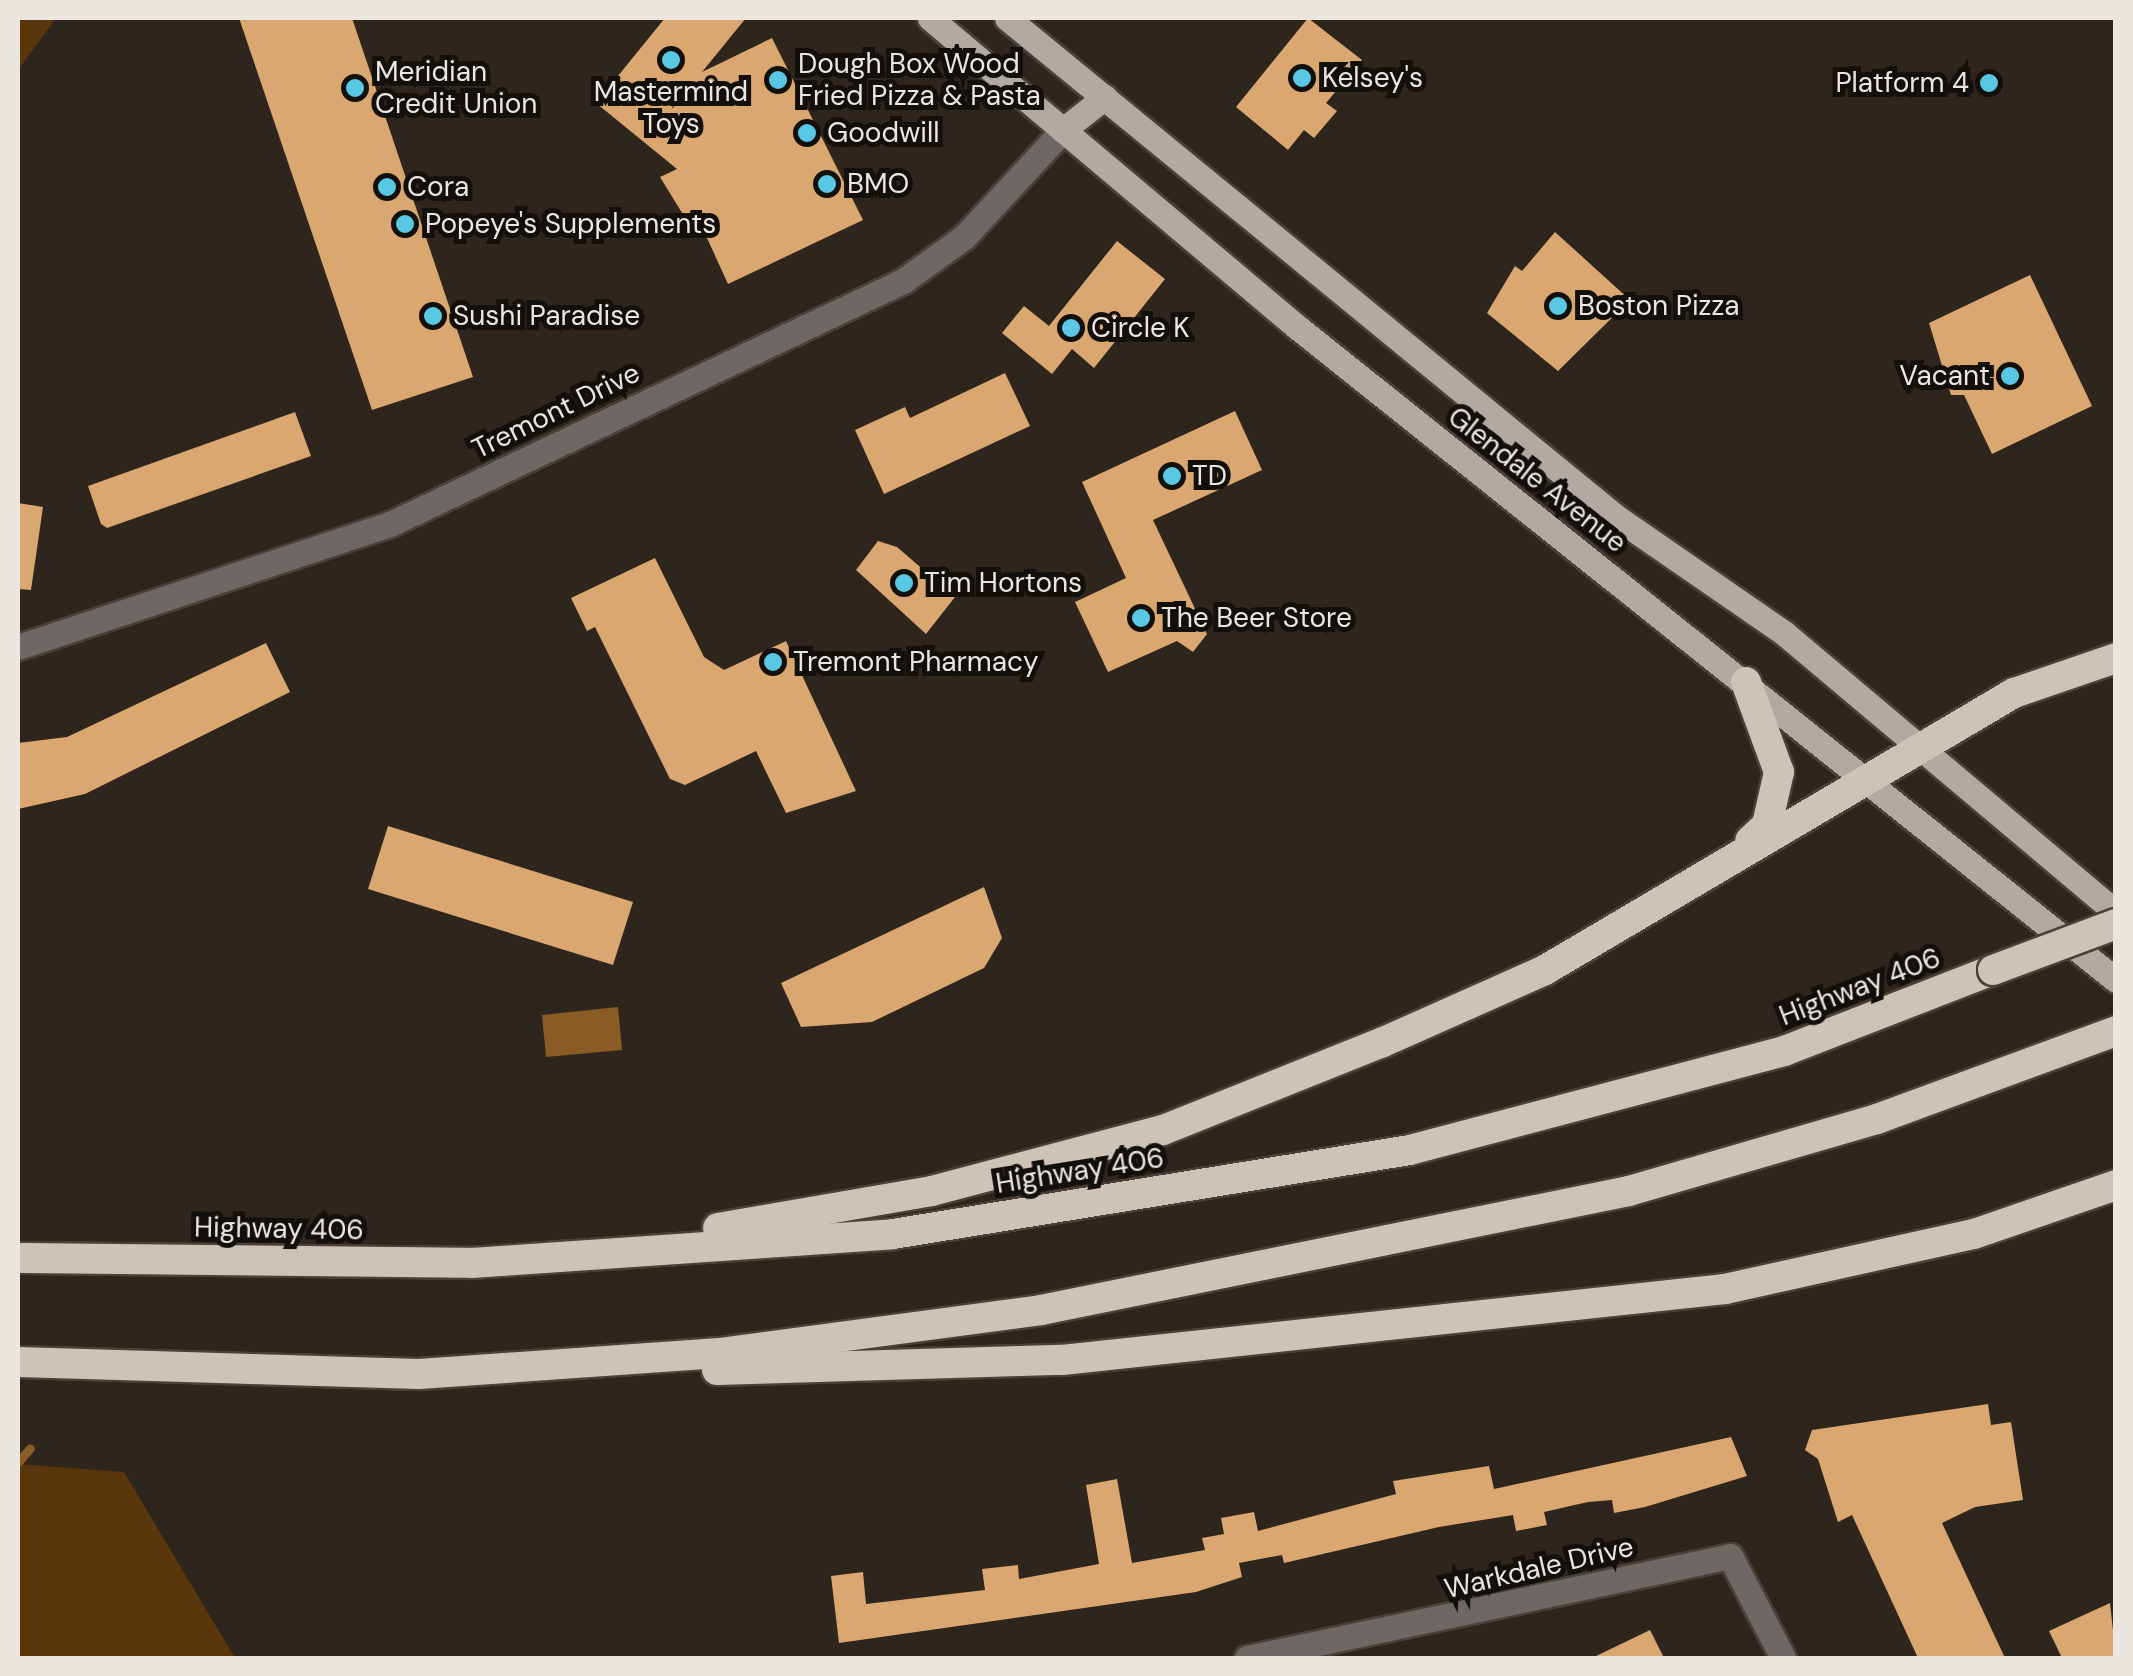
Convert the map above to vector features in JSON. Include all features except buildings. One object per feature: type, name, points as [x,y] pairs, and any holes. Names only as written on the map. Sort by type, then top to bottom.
[{"type":"highway","points":[[472,1264],[932,1191],[1163,1130],[1545,970],[2014,693],[2116,658]]},
{"type":"highway","points":[[1726,864],[1767,825],[1778,772],[1746,682]]},
{"type":"highway","name":"Highway 406","points":[[18,1258],[472,1264],[894,1234],[1410,1150],[1784,1051],[2116,924]]},
{"type":"highway","points":[[419,1374],[719,1353],[1041,1310],[1255,1270],[1628,1191],[1877,1119],[2116,1031]]},
{"type":"highway","points":[[18,1362],[419,1374],[1062,1360],[1725,1289],[1974,1234],[2116,1186]]},
{"type":"main road","name":"Glendale Avenue","points":[[930,18],[1297,328],[1869,779],[2116,980]]},
{"type":"main road","name":"Glendale Avenue","points":[[1008,18],[1616,517],[1784,633],[2116,913]]},
{"type":"main road","points":[[1063,130],[1105,96]]},
{"type":"street","name":"Tremont Drive","points":[[18,648],[392,523],[903,281],[964,237],[1063,130]]},
{"type":"street","name":"Warkdale Drive","points":[[1247,1658],[1359,1649],[1730,1556],[1783,1658]]},
{"type":"shaded area","points":[[18,18],[56,18],[18,70]]},
{"type":"shaded area","points":[[618,1007],[622,1050],[546,1057],[542,1015]]},
{"type":"shaded area","points":[[18,1464],[124,1472],[235,1658],[18,1658]]},
{"type":"waterway","points":[[18,1462],[30,1448]]},
{"type":"place","name":"Mastermind Toys","points":[[671,60]]},
{"type":"place","name":"Kelsey's","points":[[1302,78]]},
{"type":"place","name":"Dough Box Wood Fried Pizza & Pasta","points":[[778,80]]},
{"type":"place","name":"Platform 4","points":[[1989,83]]},
{"type":"place","name":"Meridian Credit Union","points":[[355,88]]},
{"type":"place","name":"Goodwill","points":[[807,133]]},
{"type":"place","name":"BMO","points":[[827,184]]},
{"type":"place","name":"Cora","points":[[387,187]]},
{"type":"place","name":"Popeye's Supplements","points":[[405,224]]},
{"type":"place","name":"Boston Pizza","points":[[1558,306]]},
{"type":"place","name":"Sushi Paradise","points":[[433,316]]},
{"type":"place","name":"Circle K","points":[[1071,328]]},
{"type":"place","name":"Vacant","points":[[2010,376]]},
{"type":"place","name":"TD","points":[[1172,476]]},
{"type":"place","name":"Tim Hortons","points":[[904,583]]},
{"type":"place","name":"The Beer Store","points":[[1141,618]]},
{"type":"place","name":"Tremont Pharmacy","points":[[773,662]]}]
